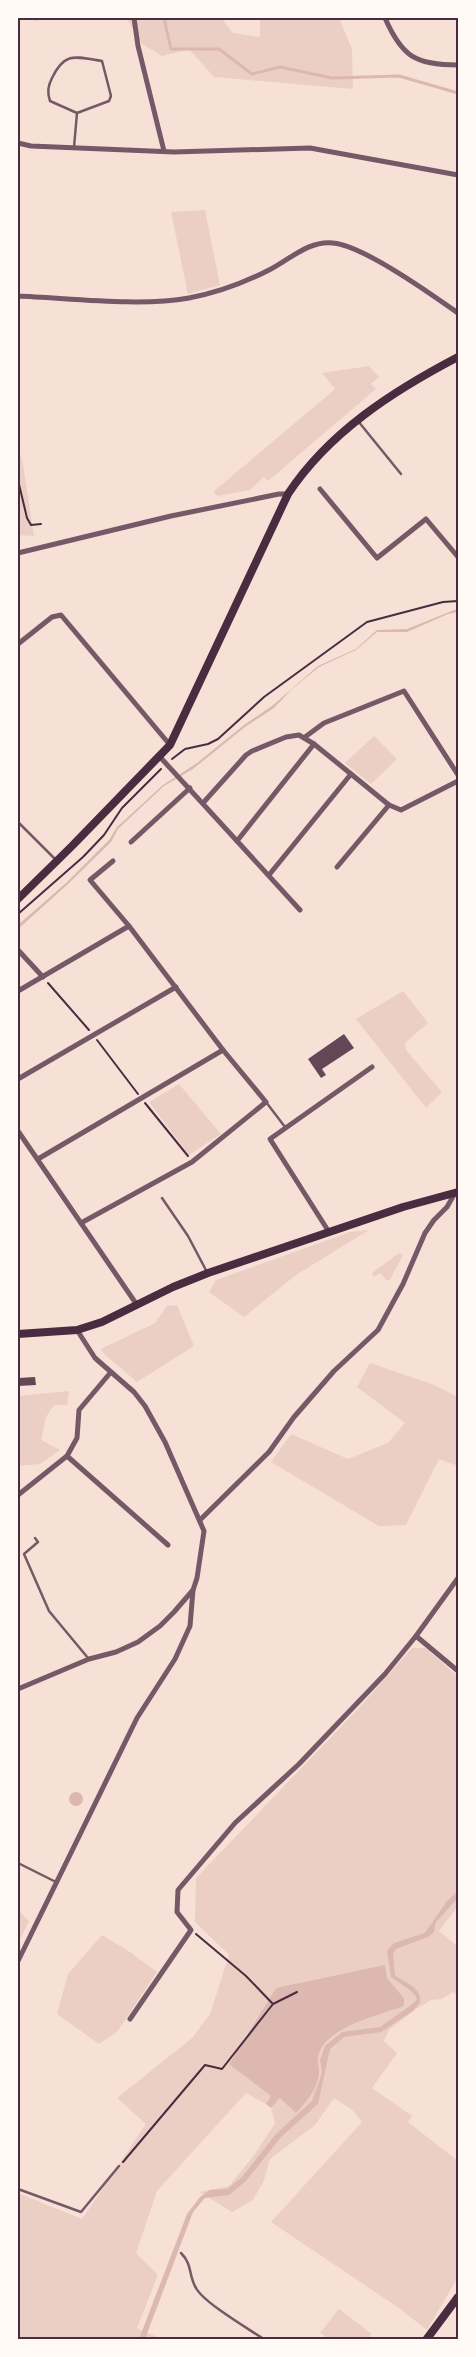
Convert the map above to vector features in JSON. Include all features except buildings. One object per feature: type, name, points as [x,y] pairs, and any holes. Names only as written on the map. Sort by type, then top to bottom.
[{"type":"main road","points":[[18,899],[170,745],[288,494],[304,470],[357,420],[397,391],[458,357]]},
{"type":"main road","points":[[18,1334],[77,1330],[102,1322],[137,1304],[208,1273],[403,1207],[457,1193]]},
{"type":"main road","points":[[426,2340],[458,2297]]},
{"type":"street","points":[[134,18],[164,151]]},
{"type":"street","points":[[385,18],[393,36],[411,58],[424,62],[458,65]]},
{"type":"street","points":[[18,143],[164,151],[310,148],[458,175]]},
{"type":"street","points":[[18,296],[143,301],[188,298],[214,292],[270,270],[316,243],[333,243],[376,260],[458,313]]},
{"type":"street","points":[[320,489],[377,558],[426,519],[458,557]]},
{"type":"street","points":[[18,554],[171,516],[279,494],[288,494]]},
{"type":"street","points":[[18,644],[52,618],[62,615],[170,745]]},
{"type":"street","points":[[305,737],[324,723],[404,691],[458,775]]},
{"type":"street","points":[[203,803],[236,765],[252,751],[293,735],[305,737],[389,805],[401,810],[458,781]]},
{"type":"street","points":[[237,841],[314,744]]},
{"type":"street","points":[[160,757],[300,910]]},
{"type":"street","points":[[269,875],[352,774]]},
{"type":"street","points":[[131,842],[190,788]]},
{"type":"street","points":[[338,867],[389,805]]},
{"type":"street","points":[[81,1223],[192,1162],[266,1102],[223,1050],[129,926],[90,880],[113,861]]},
{"type":"street","points":[[18,991],[129,926]]},
{"type":"street","points":[[18,950],[43,977]]},
{"type":"street","points":[[18,1079],[176,987]]},
{"type":"street","points":[[38,1159],[223,1050]]},
{"type":"street","points":[[328,1232],[270,1139],[372,1067]]},
{"type":"street","points":[[18,1131],[137,1304]]},
{"type":"street","points":[[200,1520],[269,1452],[294,1417],[334,1370],[378,1330],[406,1278],[422,1240],[457,1193]]},
{"type":"street","points":[[18,1961],[138,1718],[175,1659],[190,1626],[193,1590],[197,1578],[204,1531],[165,1442],[145,1406],[95,1358],[77,1330]]},
{"type":"street","points":[[18,1494],[67,1456],[77,1438],[79,1410],[111,1372]]},
{"type":"street","points":[[67,1456],[168,1545]]},
{"type":"street","points":[[130,2019],[191,1930],[177,1912],[178,1890],[235,1823],[299,1764],[352,1710],[416,1636],[458,1578]]},
{"type":"street","points":[[18,1689],[89,1659],[116,1652],[138,1642],[160,1626],[193,1590]]},
{"type":"street","points":[[416,1636],[458,1671]]},
{"type":"lane","points":[[69,58],[102,61],[111,96],[109,102],[77,113],[50,101],[49,85],[56,68],[60,62],[69,58]]},
{"type":"lane","points":[[74,147],[77,113]]},
{"type":"lane","points":[[357,420],[401,474]]},
{"type":"lane","points":[[18,822],[57,861]]},
{"type":"lane","points":[[266,1102],[286,1128]]},
{"type":"lane","points":[[162,1198],[188,1236],[208,1273]]},
{"type":"lane","points":[[35,1538],[38,1542],[24,1554],[49,1610],[89,1659]]},
{"type":"lane","points":[[18,1863],[56,1882]]},
{"type":"lane","points":[[18,2189],[81,2212],[120,2166]]},
{"type":"lane","points":[[181,2252],[189,2261],[196,2288],[211,2303],[265,2340]]},
{"type":"path","points":[[18,480],[27,518],[31,525],[41,524]]},
{"type":"path","points":[[18,914],[83,857],[104,836],[122,808],[185,749],[208,744],[218,739],[264,697],[367,622],[443,602],[458,601]]},
{"type":"path","points":[[43,977],[93,1034],[192,1162]]},
{"type":"path","points":[[191,1930],[246,1976],[273,2004]]},
{"type":"path","points":[[120,2166],[205,2065],[222,2069],[273,2004],[297,1992]]},
{"type":"shaded area","points":[[126,18],[221,18],[233,33],[260,37],[260,18],[339,18],[352,49],[353,89],[214,77],[189,49],[162,56],[142,44]]},
{"type":"shaded area","points":[[205,210],[220,285],[188,294],[171,212]]},
{"type":"shaded area","points":[[369,366],[379,377],[371,384],[376,389],[274,476],[267,481],[264,477],[250,490],[218,496],[213,492],[335,389],[322,373]]},
{"type":"shaded area","points":[[18,447],[23,464],[34,536],[18,535]]},
{"type":"shaded area","points":[[458,610],[458,612],[448,614],[407,632],[377,632],[356,650],[319,667],[291,690],[274,708],[245,727],[193,769],[164,786],[118,829],[111,842],[18,929],[18,925],[66,883],[109,840],[117,827],[163,785],[197,763],[244,725],[272,706],[318,666],[356,649],[377,630],[407,629]]},
{"type":"shaded area","points":[[374,736],[397,759],[371,784],[345,763]]},
{"type":"shaded area","points":[[403,991],[428,1023],[405,1043],[406,1050],[442,1092],[426,1108],[356,1019]]},
{"type":"shaded area","points":[[179,1084],[221,1134],[189,1155],[149,1102]]},
{"type":"shaded area","points":[[369,1230],[296,1275],[244,1317],[209,1292],[216,1280],[350,1232]]},
{"type":"shaded area","points":[[399,1253],[403,1255],[390,1280],[386,1280],[380,1273],[374,1277],[372,1273]]},
{"type":"shaded area","points":[[177,1305],[194,1346],[137,1382],[104,1354],[101,1349],[155,1323],[167,1306]]},
{"type":"shaded area","points":[[370,1363],[432,1384],[458,1397],[458,1466],[439,1459],[406,1525],[379,1526],[271,1462],[291,1434],[348,1459],[388,1443],[405,1423],[357,1387]]},
{"type":"shaded area","points":[[69,1391],[67,1405],[54,1405],[46,1417],[41,1440],[60,1450],[40,1464],[18,1466],[18,1396]]},
{"type":"shaded area","points":[[412,1648],[426,1648],[458,1677],[458,1906],[439,1931],[458,1947],[458,1996],[453,1992],[442,1999],[431,2000],[389,2030],[384,2041],[397,2053],[372,2088],[412,2116],[408,2122],[458,2161],[458,2277],[427,2330],[396,2306],[271,2222],[362,2122],[352,2110],[334,2098],[315,2125],[270,2159],[264,2180],[253,2200],[232,2212],[199,2192],[229,2186],[255,2154],[275,2123],[271,2108],[280,2098],[320,2073],[318,2058],[322,2048],[330,2038],[367,2018],[404,2006],[404,1998],[387,1978],[276,1988],[229,2063],[272,2097],[266,2104],[246,2093],[157,2191],[136,2253],[158,2275],[137,2328],[162,2339],[18,2339],[18,2193],[82,2219],[146,2124],[117,2098],[192,2038],[210,2014],[229,1955],[195,1922],[196,1878],[358,1709]]},
{"type":"shaded area","points":[[73,1792],[79,1792],[83,1799],[79,1806],[73,1806],[69,1802],[69,1796]]},
{"type":"shaded area","points":[[458,1891],[458,1898],[436,1922],[434,1932],[428,1937],[396,1949],[393,1954],[395,1975],[416,1989],[420,2002],[414,2010],[381,2032],[344,2037],[330,2049],[318,2104],[281,2137],[246,2181],[229,2195],[205,2198],[193,2212],[145,2339],[139,2339],[187,2214],[200,2197],[210,2190],[227,2189],[242,2177],[276,2134],[312,2101],[322,2073],[320,2060],[325,2046],[342,2032],[380,2027],[414,2003],[417,1999],[415,1995],[391,1977],[387,1951],[394,1943],[425,1933],[447,1901]]},
{"type":"shaded area","points":[[18,1910],[29,1921],[18,1944]]},
{"type":"shaded area","points":[[102,1935],[130,1952],[157,1972],[117,2032],[99,2044],[57,2014],[68,1974]]},
{"type":"shaded area","points":[[385,1965],[387,1978],[404,1998],[404,2006],[367,2018],[330,2038],[322,2048],[318,2058],[319,2072],[316,2085],[296,2113],[280,2098],[271,2108],[266,2104],[271,2096],[229,2064],[276,1988]]},
{"type":"shaded area","points":[[339,2309],[372,2334],[368,2339],[329,2339],[320,2333]]},
{"type":"waterway","points":[[28,18],[39,18]]},
{"type":"waterway","points":[[164,18],[171,49],[219,49],[252,74],[280,67],[332,78],[399,76],[458,93]]}]
